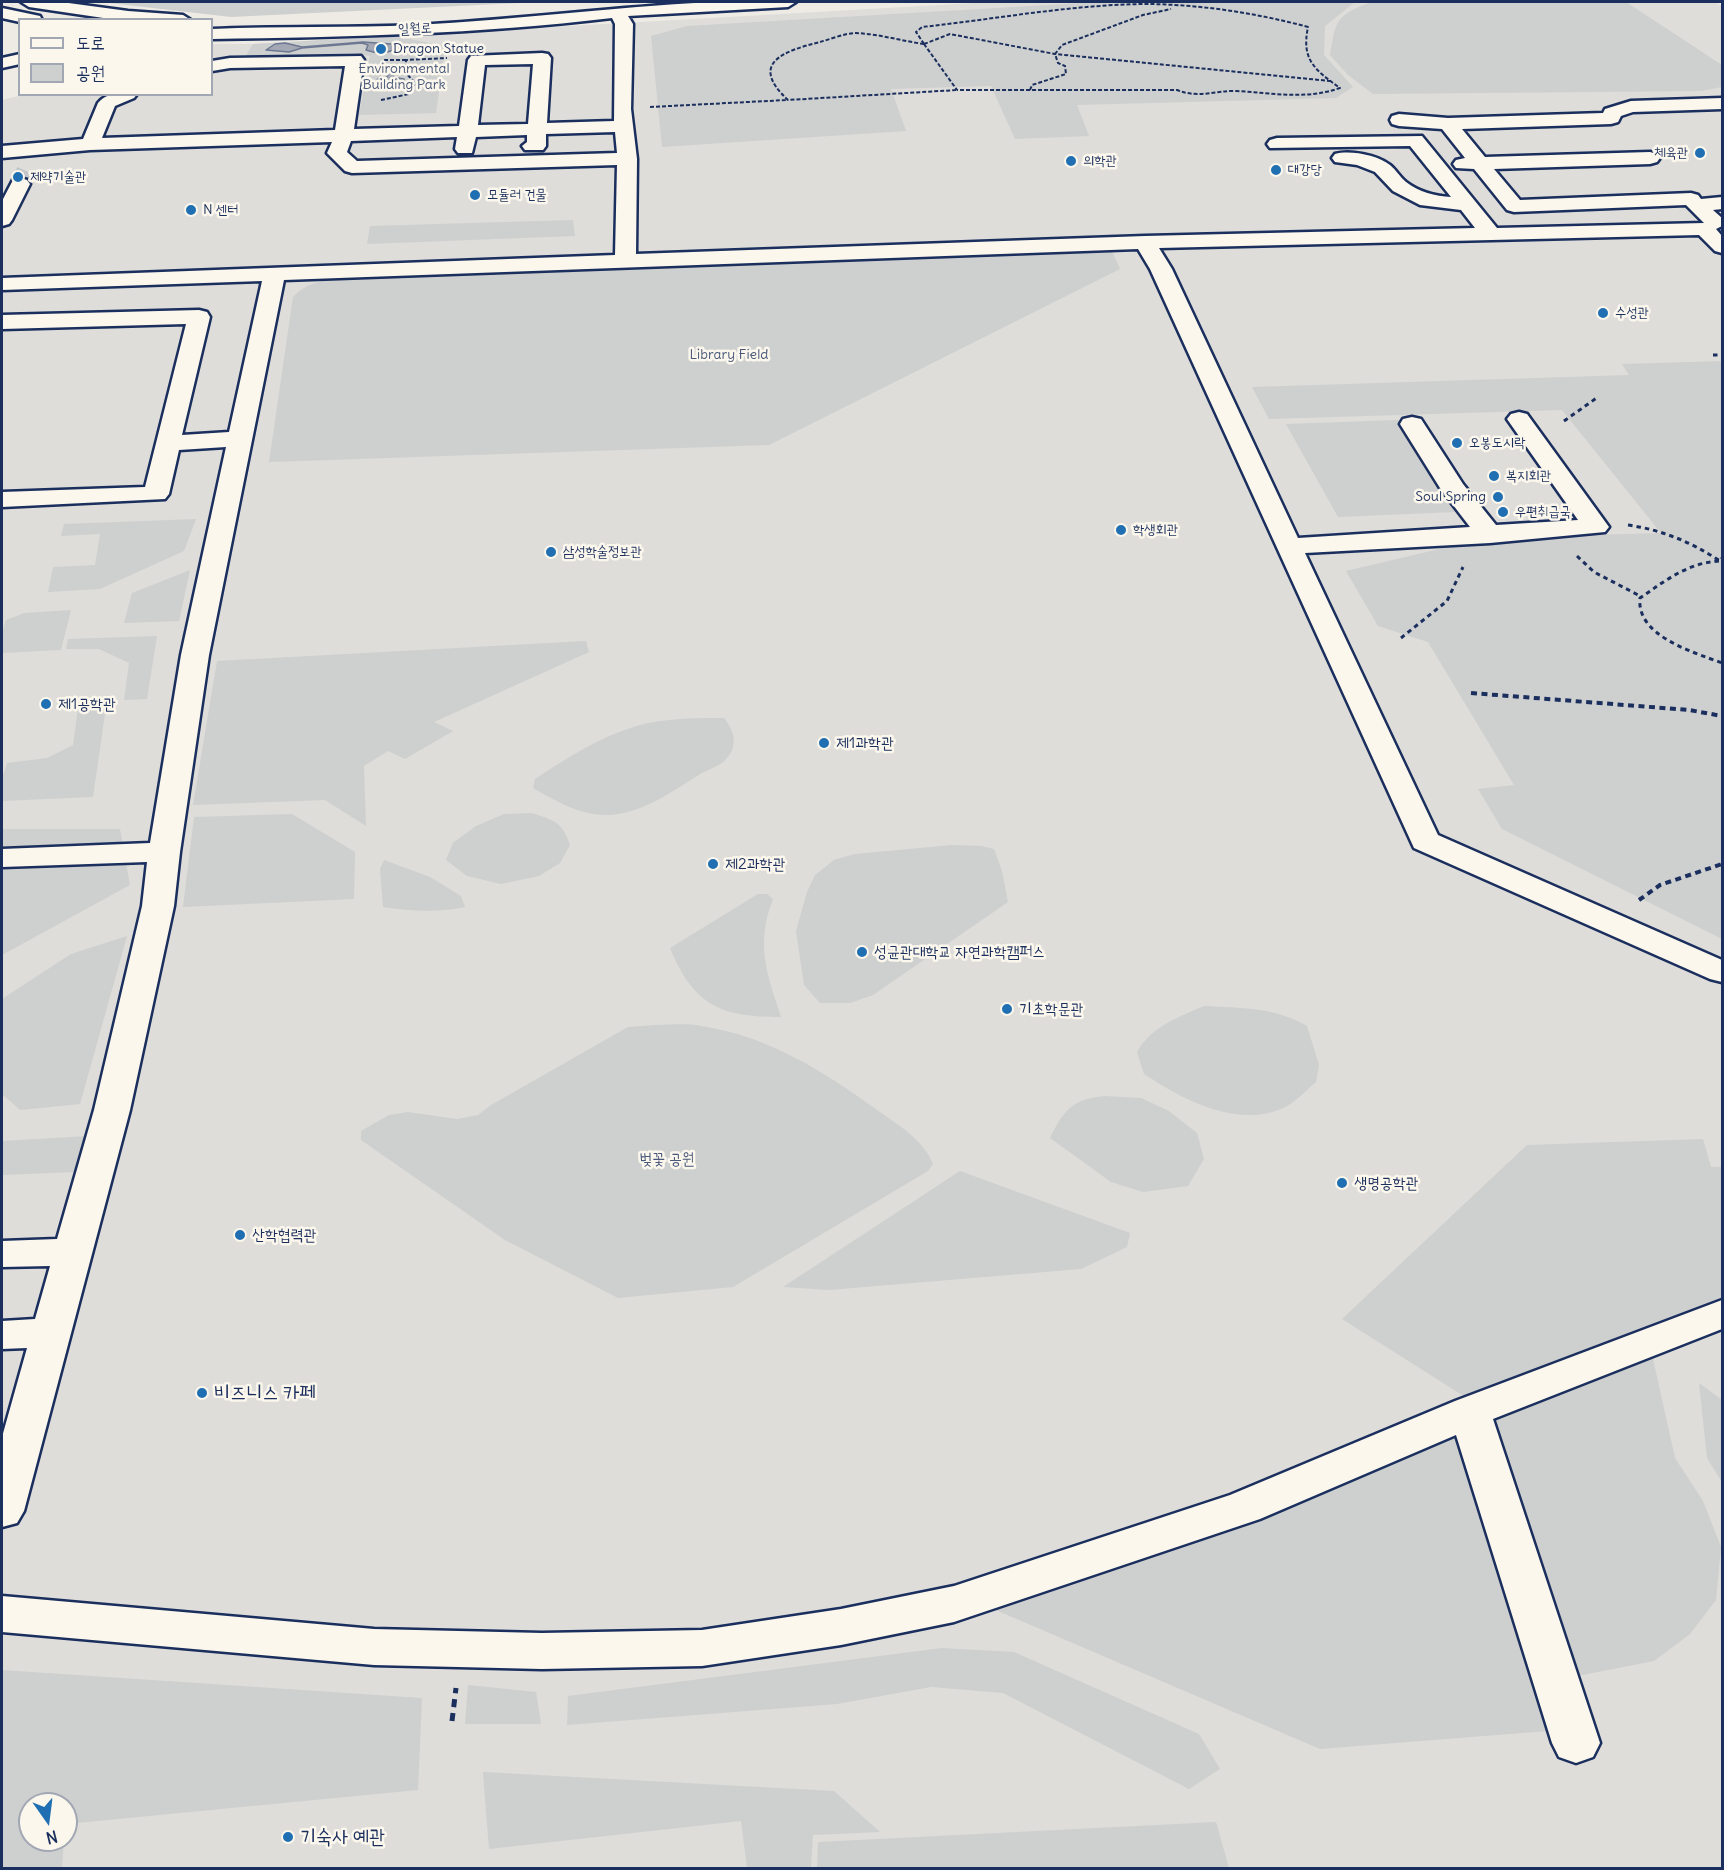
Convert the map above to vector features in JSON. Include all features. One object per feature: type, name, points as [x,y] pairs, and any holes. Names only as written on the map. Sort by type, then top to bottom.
[{"type":"street","points":[[29,2],[156,18]]},
{"type":"street","name":"일월로","points":[[213,34],[416,30],[543,21],[617,12],[788,2]]},
{"type":"street","name":"일월로","points":[[213,21],[363,20],[542,9],[617,12]]},
{"type":"street","points":[[617,12],[624,24],[623,117],[627,159],[624,261]]},
{"type":"street","points":[[2,14],[23,18]]},
{"type":"street","points":[[2,26],[18,29]]},
{"type":"street","points":[[2,152],[90,144],[400,133],[398,151],[466,140],[536,146],[542,58],[477,60],[466,140]]},
{"type":"street","points":[[2,63],[18,59]]},
{"type":"street","points":[[213,66],[230,63],[353,59],[356,61],[344,135],[337,153],[352,168],[627,159]]},
{"type":"street","points":[[90,144],[107,103],[123,96]]},
{"type":"street","points":[[2,313],[10,283],[624,261],[990,236],[1145,242],[1704,229],[1715,222],[1623,129],[1612,113],[1618,109],[1631,107],[1722,103]]},
{"type":"street","points":[[537,129],[623,117]]},
{"type":"street","points":[[1399,120],[1490,233]]},
{"type":"street","points":[[1375,121],[1623,129]]},
{"type":"street","points":[[1448,124],[1514,206],[1722,203]]},
{"type":"street","points":[[1277,144],[1415,140]]},
{"type":"street","points":[[2,220],[37,149]]},
{"type":"street","points":[[1342,158],[1360,160],[1382,168],[1400,187],[1426,201],[1467,205]]},
{"type":"street","points":[[1434,164],[1662,169]]},
{"type":"street","points":[[1704,229],[1722,247]]},
{"type":"street","points":[[1145,242],[1161,269],[1425,841],[1722,972]]},
{"type":"street","points":[[2,1510],[12,1435],[51,1333],[120,1076],[158,906],[164,852],[195,655],[274,275]]},
{"type":"street","points":[[2,322],[200,316],[156,494],[2,500]]},
{"type":"street","points":[[1519,419],[1596,527]]},
{"type":"street","points":[[1412,424],[1453,488],[1490,535]]},
{"type":"street","points":[[168,443],[239,439]]},
{"type":"street","points":[[1289,546],[1596,527]]},
{"type":"street","points":[[2,858],[164,852]]},
{"type":"street","points":[[2,1254],[73,1252]]},
{"type":"street","points":[[2,1614],[374,1647],[542,1651],[702,1648],[841,1628],[954,1604],[1245,1507],[1470,1412],[1722,1314]]},
{"type":"street","points":[[2,1335],[51,1333]]},
{"type":"street","points":[[1470,1412],[1576,1743]]},
{"type":"path","points":[[623,117],[788,100],[957,90],[1177,90],[1192,96],[1235,91],[1284,96],[1322,93],[1340,88],[1311,65],[1304,42],[1308,27],[1277,18],[1177,7],[1130,5],[1072,9],[922,27],[916,32],[957,90]]},
{"type":"path","points":[[1055,54],[1062,45],[1143,15],[1177,7]]},
{"type":"path","points":[[788,100],[775,88],[769,77],[771,66],[785,53],[804,45],[854,33],[924,44],[950,34],[1055,54],[1330,81]]},
{"type":"path","points":[[1030,90],[1032,85],[1066,74],[1065,66],[1058,63],[1055,54]]},
{"type":"path","points":[[348,107],[409,94],[415,83],[405,72],[406,60],[441,59]]},
{"type":"path","points":[[1713,355],[1722,355]]},
{"type":"path","points":[[1564,421],[1598,397]]},
{"type":"path","points":[[1642,597],[1594,572],[1578,558],[1571,539],[1577,534],[1596,527],[1626,525],[1666,532],[1722,560]]},
{"type":"path","points":[[1401,638],[1447,601],[1466,559],[1490,535]]},
{"type":"path","points":[[1722,560],[1707,561],[1683,568],[1642,597],[1638,603],[1642,618],[1648,626],[1670,641],[1722,663]]},
{"type":"path","points":[[1471,693],[1689,710],[1722,716]]},
{"type":"path","points":[[1607,921],[1660,885],[1722,864]]},
{"type":"shaded area","name":"성균관대학교 자연과학캠퍼스","points":[[992,2],[1715,2],[1722,6],[1722,1868],[2,1868],[2,100],[19,96],[213,96],[213,44],[253,44]]},
{"type":"shaded area","points":[[363,42],[391,44],[398,48],[382,53],[374,52],[366,50],[368,45],[362,43],[302,48],[289,52],[266,50],[275,44],[285,43],[302,47]]},
{"type":"shaded area","points":[[391,67],[401,69],[392,77],[404,79],[404,83],[388,87],[373,84],[378,79],[387,77],[388,74],[382,70]]},
{"type":"green space","points":[[101,2],[540,2],[231,17]]},
{"type":"green space","points":[[1100,2],[1355,2],[1325,26],[1324,55],[1353,87],[1336,98],[1077,105],[1089,136],[1015,139],[991,86],[891,89],[906,131],[662,147],[651,36],[687,26]]},
{"type":"green space","points":[[1372,2],[1626,2],[1722,65],[1722,87],[1701,91],[1373,94],[1348,75],[1330,55],[1339,21],[1351,11]]},
{"type":"green space","name":"Environmental Building Park","points":[[395,36],[445,46],[436,113],[359,115],[370,56],[354,53],[245,57],[253,44]]},
{"type":"green space","points":[[573,220],[575,236],[367,244],[370,226]]},
{"type":"green space","name":"Library Field","points":[[1111,249],[1120,269],[769,445],[269,462],[293,297],[304,288],[317,283],[344,278]]},
{"type":"green space","points":[[1722,361],[1722,939],[1502,829],[1478,789],[1514,785],[1428,642],[1378,626],[1346,571],[1486,538],[1661,533],[1562,410],[1269,419],[1252,387],[1629,375],[1622,364]]},
{"type":"green space","points":[[1398,420],[1455,512],[1338,517],[1286,424]]},
{"type":"green space","points":[[196,519],[184,551],[100,589],[48,592],[53,567],[95,565],[100,534],[61,536],[64,524]]},
{"type":"green space","points":[[190,570],[179,621],[124,623],[132,593]]},
{"type":"green space","points":[[71,610],[61,650],[2,653],[2,634],[6,620],[24,613]]},
{"type":"green space","points":[[157,636],[147,699],[124,700],[129,663],[99,649],[66,649],[68,639]]},
{"type":"green space","points":[[586,641],[589,652],[434,722],[453,731],[405,759],[388,751],[364,766],[366,826],[325,800],[193,805],[217,661]]},
{"type":"green space","points":[[106,707],[93,797],[2,801],[2,779],[7,763],[47,758],[73,745],[78,709]]},
{"type":"green space","points":[[724,718],[734,738],[734,743],[733,749],[724,761],[669,794],[632,811],[606,815],[586,813],[533,788],[535,779],[548,770],[592,744],[623,731],[663,721]]},
{"type":"green space","points":[[531,813],[545,817],[560,826],[570,845],[560,863],[539,876],[501,884],[467,876],[446,860],[453,843],[476,826],[504,814]]},
{"type":"green space","points":[[292,814],[355,852],[354,899],[183,907],[194,817]]},
{"type":"green space","points":[[2,829],[120,829],[130,885],[2,955]]},
{"type":"green space","points":[[952,845],[994,849],[1002,871],[1008,902],[873,995],[850,1003],[820,1003],[804,985],[796,931],[807,892],[815,875],[834,860],[855,854]]},
{"type":"green space","points":[[384,860],[430,877],[461,896],[465,907],[424,911],[383,907],[380,869]]},
{"type":"green space","points":[[758,894],[767,894],[773,899],[768,915],[764,945],[771,986],[781,1017],[742,1014],[712,1004],[689,983],[670,948]]},
{"type":"green space","points":[[127,936],[80,1104],[20,1110],[2,1094],[2,999],[71,954]]},
{"type":"green space","points":[[1204,1006],[1270,1012],[1307,1026],[1319,1065],[1316,1082],[1283,1108],[1265,1114],[1247,1115],[1229,1113],[1193,1101],[1144,1074],[1137,1052],[1143,1043],[1166,1024]]},
{"type":"green space","name":"벚꽃 공원","points":[[690,1025],[726,1031],[794,1057],[836,1082],[901,1127],[923,1147],[933,1164],[928,1171],[733,1287],[618,1298],[505,1240],[361,1140],[361,1131],[389,1115],[408,1112],[457,1119],[478,1115],[491,1105],[628,1027]]},
{"type":"green space","points":[[1105,1096],[1141,1098],[1169,1111],[1197,1133],[1204,1159],[1188,1186],[1143,1192],[1111,1182],[1050,1138],[1070,1108],[1084,1100]]},
{"type":"green space","points":[[88,1136],[75,1172],[2,1175],[2,1141]]},
{"type":"green space","points":[[1703,1139],[1711,1167],[1722,1167],[1722,1297],[1470,1400],[1342,1319],[1527,1145]]},
{"type":"green space","points":[[960,1171],[1130,1233],[1127,1247],[1081,1269],[829,1290],[783,1287]]},
{"type":"green space","points":[[1651,1350],[1675,1458],[1703,1501],[1721,1547],[1716,1600],[1690,1634],[1654,1661],[1567,1678],[1483,1417]]},
{"type":"green space","points":[[1699,1383],[1722,1400],[1722,1482],[1707,1458]]},
{"type":"green space","points":[[1464,1425],[1560,1730],[1320,1749],[984,1605]]},
{"type":"green space","points":[[942,1648],[1014,1652],[1199,1734],[1220,1769],[1189,1789],[1003,1693],[931,1687],[837,1704],[567,1725],[568,1696]]},
{"type":"green space","points":[[2,1670],[422,1698],[418,1790],[78,1823],[78,1792],[18,1792],[18,1852],[63,1852],[62,1868],[2,1868]]},
{"type":"green space","points":[[468,1685],[536,1692],[541,1724],[465,1724]]},
{"type":"green space","points":[[483,1772],[834,1791],[880,1832],[813,1835],[811,1868],[747,1868],[741,1821],[489,1849]]},
{"type":"green space","points":[[1216,1822],[1229,1868],[817,1868],[818,1842]]},
{"type":"tunnel","points":[[20,184],[26,171]]},
{"type":"place","name":"Dragon Statue","points":[[381,49]]},
{"type":"place","name":"체육관","points":[[1700,153]]},
{"type":"place","name":"의학관","points":[[1071,161]]},
{"type":"place","name":"대강당","points":[[1276,170]]},
{"type":"place","name":"제약기술관","points":[[18,177]]},
{"type":"place","name":"모듈러 건물","points":[[475,195]]},
{"type":"place","name":"N 센터","points":[[191,210]]},
{"type":"place","name":"수성관","points":[[1603,313]]},
{"type":"place","name":"오봉도시락","points":[[1457,443]]},
{"type":"place","name":"복지회관","points":[[1494,476]]},
{"type":"place","name":"Soul Spring","points":[[1498,497]]},
{"type":"place","name":"우편취급국","points":[[1503,512]]},
{"type":"place","name":"학생회관","points":[[1121,530]]},
{"type":"place","name":"삼성학술정보관","points":[[551,552]]},
{"type":"place","name":"제1공학관","points":[[46,704]]},
{"type":"place","name":"제1과학관","points":[[824,743]]},
{"type":"place","name":"제2과학관","points":[[713,864]]},
{"type":"place","name":"성균관대학교 자연과학캠퍼스","points":[[862,952]]},
{"type":"place","name":"기초학문관","points":[[1007,1009]]},
{"type":"place","name":"생명공학관","points":[[1342,1183]]},
{"type":"place","name":"산학협력관","points":[[240,1235]]},
{"type":"place","name":"비즈니스 카페","points":[[202,1393]]},
{"type":"place","name":"기숙사 예관","points":[[288,1837]]}]
